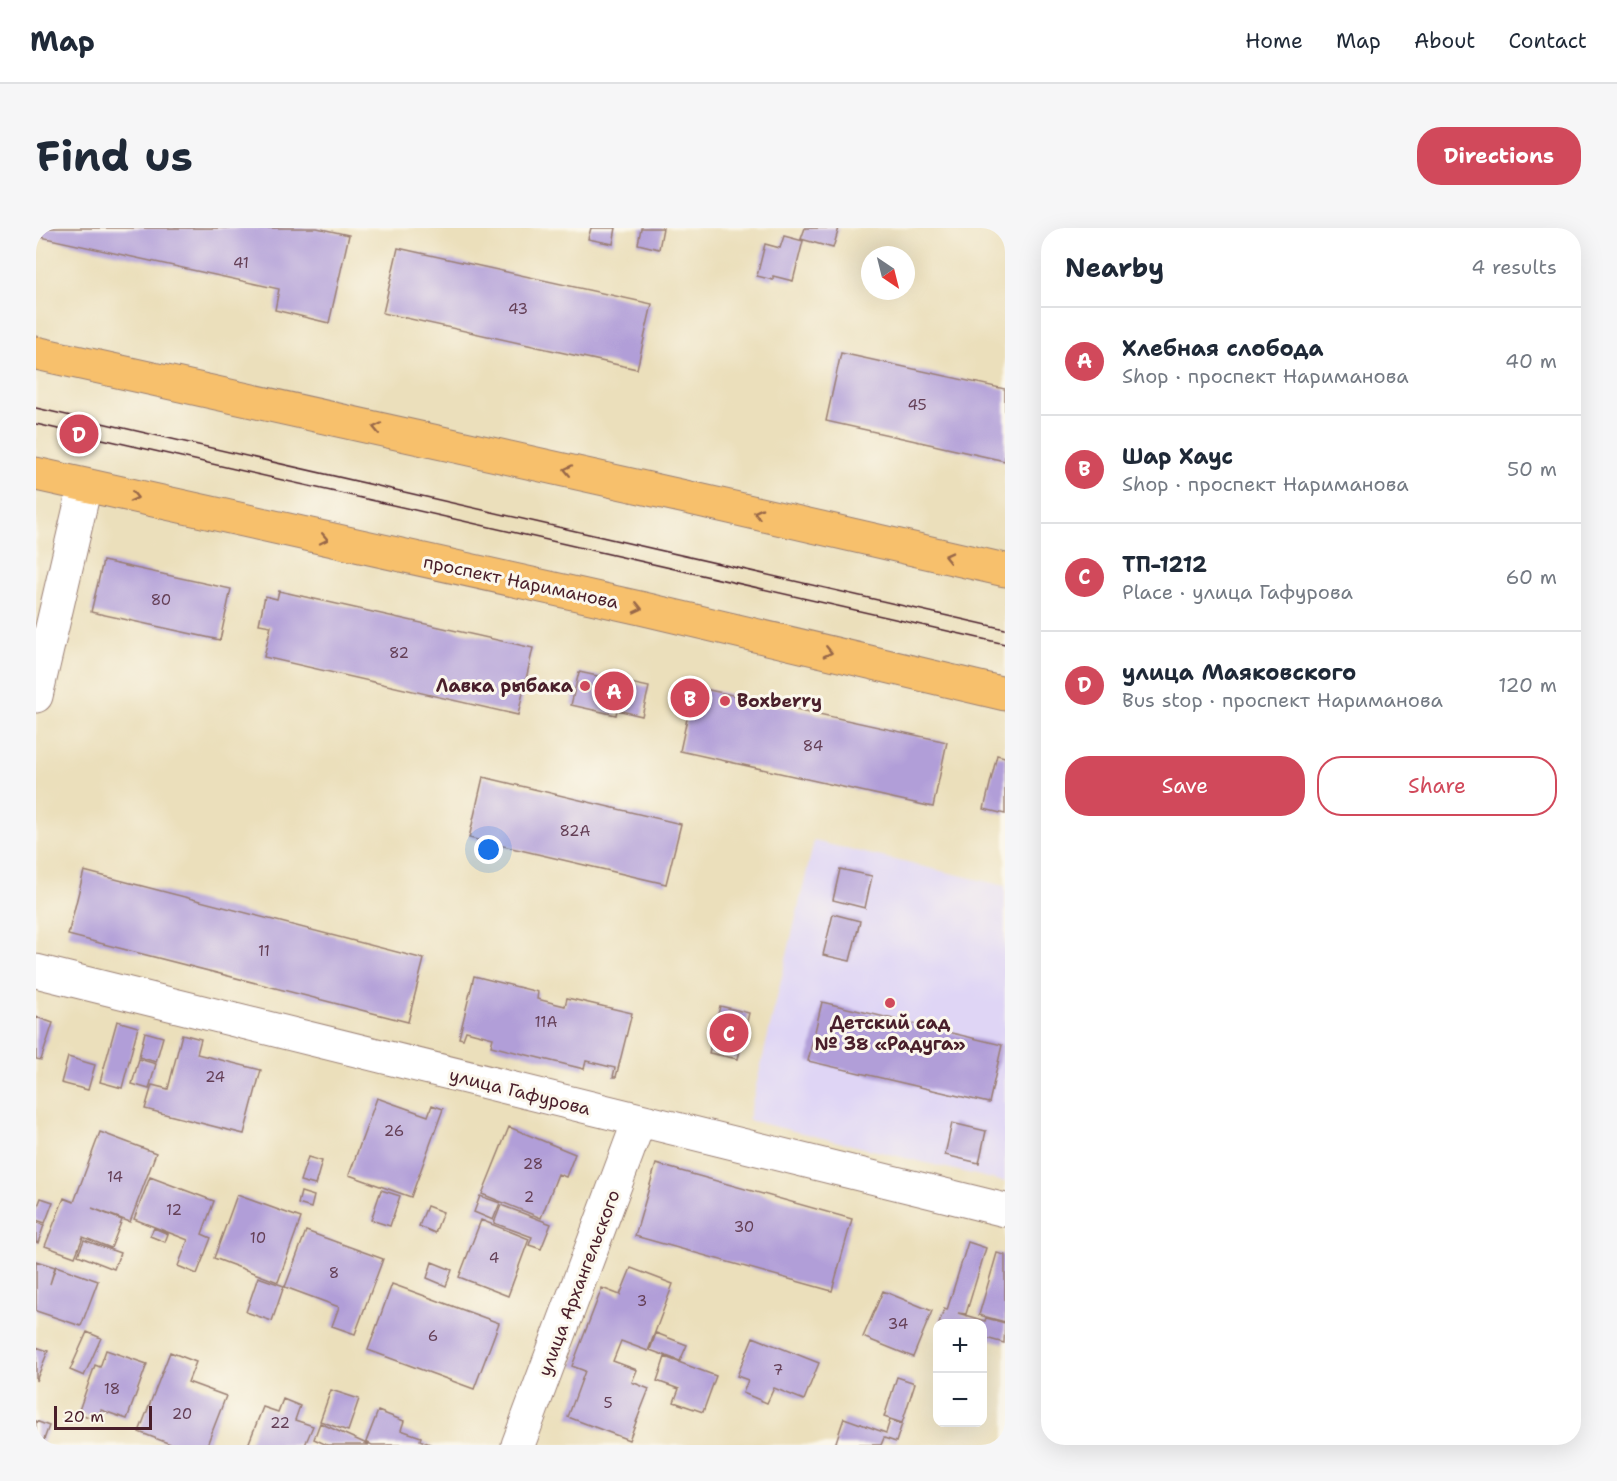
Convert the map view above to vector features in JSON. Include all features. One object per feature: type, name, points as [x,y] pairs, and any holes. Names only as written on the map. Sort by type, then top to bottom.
[{"type":"main road","points":[[36,353],[679,495],[1005,570]]},
{"type":"main road","name":"проспект Нариманова","points":[[36,474],[640,608],[1005,694]]},
{"type":"street","points":[[36,696],[85,486]]},
{"type":"street","name":"улица Гафурова","points":[[36,971],[1005,1210]]},
{"type":"street","name":"улица Архангельского","points":[[518,1445],[639,1121]]},
{"type":"shaded area","name":"Детский сад № 38 «Радуга»","points":[[814,841],[1005,886],[1005,1182],[748,1120]]},
{"type":"building","points":[[36,228],[317,228],[349,235],[329,323],[275,310],[279,289],[36,236]]},
{"type":"building","points":[[591,228],[616,228],[613,244],[588,239]]},
{"type":"building","points":[[641,228],[663,228],[659,249],[638,244]]},
{"type":"building","points":[[805,228],[839,228],[833,248],[801,239]]},
{"type":"building","points":[[784,236],[803,241],[793,281],[773,276],[773,280],[757,276],[765,244],[780,248]]},
{"type":"building","points":[[398,248],[652,304],[637,369],[383,313]]},
{"type":"building","points":[[841,353],[1005,389],[1005,461],[826,421]]},
{"type":"building","points":[[103,561],[231,589],[220,640],[91,612]]},
{"type":"building","points":[[279,591],[533,648],[518,715],[264,657],[271,626],[259,624],[265,596],[277,599]]},
{"type":"building","points":[[579,672],[649,687],[642,716],[617,710],[616,715],[571,705]]},
{"type":"building","points":[[686,685],[947,742],[933,807],[680,751],[690,705],[681,703]]},
{"type":"building","points":[[997,755],[1005,757],[1005,814],[984,809]]},
{"type":"building","points":[[483,777],[681,824],[666,884],[469,838]]},
{"type":"building","points":[[840,869],[872,876],[865,908],[833,900]]},
{"type":"building","points":[[84,871],[424,959],[408,1022],[68,935]]},
{"type":"building","points":[[833,914],[860,921],[850,961],[823,955]]},
{"type":"building","points":[[474,976],[538,992],[537,999],[565,1006],[567,998],[632,1013],[616,1077],[613,1077],[615,1068],[586,1061],[584,1069],[491,1046],[493,1038],[466,1031],[463,1039],[459,1038]]},
{"type":"building","points":[[822,1002],[1002,1045],[989,1103],[808,1061]]},
{"type":"building","points":[[720,1006],[749,1013],[738,1059],[709,1053]]},
{"type":"building","points":[[36,1017],[53,1023],[41,1060],[36,1059]]},
{"type":"building","points":[[117,1021],[138,1027],[122,1088],[100,1082]]},
{"type":"building","points":[[145,1032],[163,1037],[156,1062],[139,1057]]},
{"type":"building","points":[[182,1034],[201,1039],[197,1054],[261,1070],[244,1134],[145,1109],[152,1085],[168,1089]]},
{"type":"building","points":[[68,1057],[95,1065],[88,1090],[61,1083]]},
{"type":"building","points":[[139,1059],[156,1064],[149,1089],[132,1084]]},
{"type":"building","points":[[377,1098],[428,1116],[432,1105],[443,1109],[411,1197],[349,1175]]},
{"type":"building","points":[[952,1123],[986,1131],[979,1163],[945,1155]]},
{"type":"building","points":[[509,1127],[575,1154],[566,1177],[558,1174],[541,1218],[482,1194]]},
{"type":"building","points":[[100,1132],[156,1153],[130,1222],[92,1208],[122,1220],[111,1248],[83,1237],[75,1257],[45,1246],[64,1198],[74,1202]]},
{"type":"building","points":[[308,1157],[322,1161],[315,1185],[300,1181]]},
{"type":"building","points":[[656,1164],[852,1219],[832,1291],[635,1236]]},
{"type":"building","points":[[150,1177],[214,1201],[202,1234],[211,1238],[197,1274],[178,1266],[188,1240],[134,1219]]},
{"type":"building","points":[[381,1190],[400,1196],[390,1226],[371,1220]]},
{"type":"building","points":[[301,1192],[314,1196],[311,1208],[298,1204]]},
{"type":"building","points":[[237,1195],[301,1218],[278,1282],[214,1258]]},
{"type":"building","points":[[480,1196],[500,1203],[493,1220],[474,1212]]},
{"type":"building","points":[[41,1198],[53,1202],[45,1223],[36,1220],[36,1211]]},
{"type":"building","points":[[501,1205],[551,1224],[541,1249],[529,1245],[532,1237],[494,1223]]},
{"type":"building","points":[[427,1206],[443,1212],[435,1233],[419,1226]]},
{"type":"building","points":[[481,1220],[529,1239],[508,1296],[459,1277]]},
{"type":"building","points":[[36,1222],[44,1225],[38,1243],[36,1242]]},
{"type":"building","points":[[154,1228],[168,1234],[165,1242],[150,1236]]},
{"type":"building","points":[[306,1231],[383,1259],[355,1334],[332,1326],[339,1307],[285,1287]]},
{"type":"building","points":[[84,1240],[120,1253],[114,1269],[78,1255]]},
{"type":"building","points":[[968,1242],[986,1248],[966,1314],[958,1313],[978,1319],[941,1319],[944,1309],[947,1310]]},
{"type":"building","points":[[997,1253],[1005,1255],[1005,1322],[979,1315]]},
{"type":"building","points":[[36,1261],[55,1267],[50,1284],[56,1266],[98,1281],[81,1326],[36,1311]]},
{"type":"building","points":[[432,1262],[452,1270],[446,1286],[427,1278]]},
{"type":"building","points":[[631,1268],[673,1284],[648,1351],[621,1341],[613,1361],[637,1370],[632,1382],[649,1389],[629,1440],[568,1417],[585,1371],[572,1366],[602,1288],[620,1295]]},
{"type":"building","points":[[258,1277],[284,1286],[272,1321],[246,1312]]},
{"type":"building","points":[[392,1284],[499,1323],[474,1389],[368,1350]]},
{"type":"building","points":[[883,1291],[932,1311],[913,1357],[863,1337]]},
{"type":"building","points":[[986,1318],[1005,1323],[1004,1343],[987,1338]]},
{"type":"building","points":[[87,1332],[101,1338],[84,1376],[70,1370]]},
{"type":"building","points":[[656,1333],[687,1345],[680,1361],[650,1350]]},
{"type":"building","points":[[753,1337],[819,1363],[804,1400],[774,1388],[767,1403],[743,1393],[748,1380],[737,1376]]},
{"type":"building","points":[[36,1347],[48,1351],[36,1381]]},
{"type":"building","points":[[106,1350],[147,1364],[127,1419],[101,1410],[97,1420],[78,1413],[95,1365],[100,1367]]},
{"type":"building","points":[[170,1352],[196,1362],[188,1382],[226,1396],[207,1445],[173,1445],[139,1432]]},
{"type":"building","points":[[665,1357],[716,1376],[703,1412],[674,1402],[679,1389],[657,1381]]},
{"type":"building","points":[[897,1377],[915,1383],[902,1423],[884,1417]]},
{"type":"building","points":[[331,1390],[359,1399],[348,1431],[320,1421]]},
{"type":"building","points":[[283,1399],[300,1406],[295,1420],[313,1426],[305,1445],[248,1445],[263,1407],[278,1412]]},
{"type":"building","points":[[378,1411],[404,1421],[401,1430],[421,1437],[420,1440],[432,1445],[372,1445],[366,1442]]},
{"type":"building","points":[[844,1418],[886,1433],[890,1420],[902,1424],[896,1442],[884,1438],[881,1445],[835,1445]]},
{"type":"building","points":[[36,1421],[49,1426],[42,1445],[36,1443]]},
{"type":"building","points":[[320,1423],[369,1445],[327,1445],[314,1439]]},
{"type":"tram line","points":[[36,408],[1005,629]]},
{"type":"tram line","points":[[36,424],[1005,644]]},
{"type":"place","name":"улица Маяковского","points":[[79,434]]},
{"type":"place","name":"Лавка рыбака","points":[[585,686]]},
{"type":"place","name":"Хлебная слобода","points":[[614,691]]},
{"type":"place","name":"Шар Хаус","points":[[690,698]]},
{"type":"place","name":"Boxberry","points":[[725,701]]},
{"type":"place","name":"Детский сад № 38 «Радуга»","points":[[890,1003]]},
{"type":"place","name":"ТП-1212","points":[[729,1033]]}]
